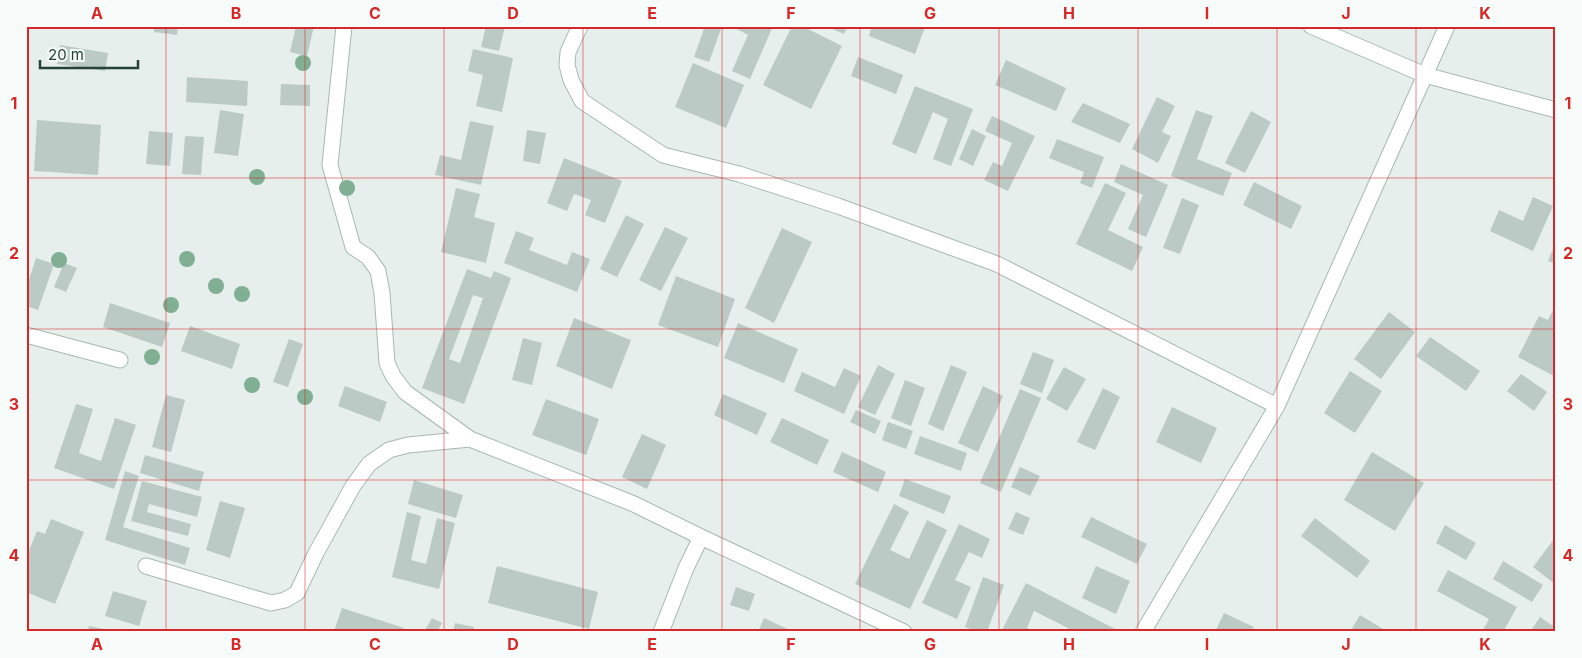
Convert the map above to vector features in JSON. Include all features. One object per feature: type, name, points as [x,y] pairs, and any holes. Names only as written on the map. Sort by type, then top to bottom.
[{"type":"street","points":[[344,26],[330,165],[353,247],[368,257],[378,271],[382,293],[387,363],[393,376],[405,392],[470,439],[634,504],[700,537],[904,632]]},
{"type":"street","points":[[580,26],[568,52],[567,65],[571,80],[582,100],[663,155],[738,174],[838,206],[997,264],[1277,406]]},
{"type":"street","points":[[1311,26],[1425,75],[1556,110]]},
{"type":"street","points":[[1144,632],[1277,406],[1447,26]]},
{"type":"street","points":[[26,335],[120,360]]},
{"type":"street","points":[[146,566],[271,603],[285,600],[297,593],[316,553],[353,486],[369,464],[390,450],[408,445],[470,439]]},
{"type":"street","points":[[661,632],[700,537]]},
{"type":"building","points":[[155,26],[178,26],[177,35],[154,32]]},
{"type":"building","points":[[296,26],[314,26],[307,56],[290,52]]},
{"type":"building","points":[[486,26],[505,26],[499,51],[481,47]]},
{"type":"building","points":[[705,26],[722,26],[709,62],[694,57]]},
{"type":"building","points":[[736,26],[773,26],[750,79],[732,71],[748,35],[735,28]]},
{"type":"building","points":[[792,26],[802,26],[842,46],[811,109],[763,85]]},
{"type":"building","points":[[826,26],[848,26],[844,34]]},
{"type":"building","points":[[872,26],[925,27],[915,54],[869,36]]},
{"type":"building","points":[[60,45],[108,53],[105,71],[57,64]]},
{"type":"building","points":[[473,49],[513,58],[502,112],[476,106],[483,75],[468,71]]},
{"type":"building","points":[[858,57],[903,75],[896,94],[851,76]]},
{"type":"building","points":[[1006,60],[1066,88],[1056,111],[995,85]]},
{"type":"building","points":[[693,63],[744,85],[726,128],[675,107]]},
{"type":"building","points":[[187,77],[248,81],[247,106],[186,102]]},
{"type":"building","points":[[281,84],[310,85],[310,106],[280,105]]},
{"type":"building","points":[[915,86],[973,109],[951,166],[933,159],[948,119],[933,112],[916,154],[892,144]]},
{"type":"building","points":[[1157,97],[1175,106],[1162,132],[1171,136],[1158,163],[1132,149]]},
{"type":"building","points":[[1083,103],[1130,124],[1120,143],[1071,122]]},
{"type":"building","points":[[220,110],[244,114],[238,156],[214,153]]},
{"type":"building","points":[[1196,110],[1213,116],[1197,159],[1232,173],[1223,196],[1171,176]]},
{"type":"building","points":[[1251,111],[1271,122],[1245,173],[1225,163]]},
{"type":"building","points":[[992,116],[1035,136],[1008,191],[984,180],[993,162],[1002,166],[1012,143],[985,131]]},
{"type":"building","points":[[37,120],[101,125],[98,175],[34,171]]},
{"type":"building","points":[[470,121],[494,126],[481,185],[435,175],[440,155],[461,160]]},
{"type":"building","points":[[972,129],[986,136],[973,166],[959,159]]},
{"type":"building","points":[[527,130],[546,133],[540,164],[523,161]]},
{"type":"building","points":[[149,131],[173,133],[170,166],[146,164]]},
{"type":"building","points":[[185,136],[204,137],[201,175],[182,174]]},
{"type":"building","points":[[1057,139],[1104,157],[1092,188],[1080,183],[1084,172],[1049,158]]},
{"type":"building","points":[[564,158],[622,181],[605,223],[585,215],[591,200],[574,194],[567,211],[547,203]]},
{"type":"building","points":[[1121,164],[1168,185],[1146,237],[1128,229],[1143,195],[1114,182]]},
{"type":"building","points":[[1254,182],[1302,206],[1291,229],[1243,205]]},
{"type":"building","points":[[1105,183],[1126,193],[1108,230],[1143,247],[1132,271],[1076,244]]},
{"type":"building","points":[[456,188],[480,194],[474,217],[495,223],[486,263],[441,252]]},
{"type":"building","points":[[1533,197],[1553,206],[1533,251],[1490,231],[1499,210],[1523,221]]},
{"type":"building","points":[[1182,198],[1199,205],[1180,254],[1163,248]]},
{"type":"building","points":[[626,215],[644,224],[617,277],[600,269]]},
{"type":"building","points":[[665,227],[688,238],[661,291],[639,280]]},
{"type":"building","points":[[782,228],[812,242],[774,323],[745,308]]},
{"type":"building","points":[[516,231],[534,238],[529,250],[567,265],[572,252],[590,259],[577,292],[504,263]]},
{"type":"building","points":[[1556,242],[1556,264],[1548,261]]},
{"type":"building","points":[[36,258],[54,264],[38,310],[26,306],[26,289]]},
{"type":"building","points":[[64,263],[77,268],[66,292],[54,287]]},
{"type":"building","points":[[467,269],[491,278],[494,271],[511,278],[464,404],[422,388]],"holes":[[[473,295],[483,298],[460,363],[449,359]]]},
{"type":"building","points":[[676,276],[735,299],[718,347],[658,325]]},
{"type":"building","points":[[110,303],[170,323],[162,347],[103,327]]},
{"type":"building","points":[[1556,304],[1556,372],[1554,376],[1518,357],[1539,316],[1548,320]]},
{"type":"building","points":[[1389,312],[1415,332],[1381,379],[1354,359]]},
{"type":"building","points":[[574,318],[631,340],[612,389],[556,366]]},
{"type":"building","points":[[738,323],[798,349],[784,383],[724,358]]},
{"type":"building","points":[[190,326],[240,344],[232,369],[181,351]]},
{"type":"building","points":[[1430,337],[1480,371],[1466,391],[1416,356]]},
{"type":"building","points":[[523,338],[542,343],[532,385],[512,380]]},
{"type":"building","points":[[289,339],[303,344],[288,387],[273,382]]},
{"type":"building","points":[[1033,352],[1054,360],[1042,393],[1020,384]]},
{"type":"building","points":[[878,365],[895,374],[875,415],[858,407]]},
{"type":"building","points":[[951,365],[967,372],[943,431],[928,424]]},
{"type":"building","points":[[1064,367],[1086,379],[1067,411],[1046,399]]},
{"type":"building","points":[[844,368],[861,376],[844,414],[794,391],[802,372],[835,387]]},
{"type":"building","points":[[1350,371],[1382,391],[1355,433],[1324,413]]},
{"type":"building","points":[[1521,374],[1547,392],[1534,411],[1507,391]]},
{"type":"building","points":[[905,380],[925,388],[911,426],[891,418]]},
{"type":"building","points":[[345,386],[387,402],[380,422],[338,406]]},
{"type":"building","points":[[983,386],[1003,396],[978,452],[958,443]]},
{"type":"building","points":[[1103,388],[1120,397],[1095,450],[1077,442]]},
{"type":"building","points":[[1020,389],[1041,398],[1001,492],[980,483]]},
{"type":"building","points":[[723,394],[767,413],[757,435],[714,415]]},
{"type":"building","points":[[166,395],[185,400],[171,452],[152,447]]},
{"type":"building","points":[[546,399],[599,419],[586,455],[532,435]]},
{"type":"building","points":[[76,404],[93,409],[79,453],[101,461],[115,418],[136,425],[114,489],[54,468]]},
{"type":"building","points":[[1172,407],[1217,428],[1201,463],[1156,442]]},
{"type":"building","points":[[856,410],[881,421],[875,434],[850,422]]},
{"type":"building","points":[[782,418],[829,440],[817,465],[770,442]]},
{"type":"building","points":[[888,422],[913,431],[906,449],[882,440]]},
{"type":"building","points":[[642,434],[666,445],[647,489],[622,477]]},
{"type":"building","points":[[920,436],[967,453],[961,471],[914,454]]},
{"type":"building","points":[[842,452],[886,472],[878,492],[833,472]]},
{"type":"building","points":[[1372,452],[1424,483],[1395,531],[1344,500]]},
{"type":"building","points":[[145,455],[204,472],[199,491],[140,473]]},
{"type":"building","points":[[1020,467],[1040,476],[1030,496],[1011,487]]},
{"type":"building","points":[[125,471],[139,476],[123,527],[190,548],[185,565],[105,540]]},
{"type":"building","points":[[905,479],[951,496],[944,514],[899,496]]},
{"type":"building","points":[[414,480],[463,495],[456,518],[408,504]]},
{"type":"building","points":[[142,481],[202,497],[197,517],[149,504],[147,512],[191,524],[188,536],[131,521]]},
{"type":"building","points":[[220,501],[245,508],[230,558],[206,550]]},
{"type":"building","points":[[894,504],[909,512],[890,550],[909,559],[927,520],[947,530],[910,609],[855,584]]},
{"type":"building","points":[[407,512],[421,516],[411,560],[426,564],[437,518],[455,523],[439,589],[392,577]]},
{"type":"building","points":[[1016,512],[1030,518],[1023,535],[1008,529]]},
{"type":"building","points":[[1091,517],[1147,544],[1137,564],[1081,537]]},
{"type":"building","points":[[1315,518],[1370,561],[1357,578],[1301,536]]},
{"type":"building","points":[[51,519],[84,532],[55,604],[26,592],[26,558],[37,531],[45,534]]},
{"type":"building","points":[[959,524],[990,539],[982,558],[969,552],[955,580],[971,587],[957,619],[922,603]]},
{"type":"building","points":[[1445,525],[1476,543],[1466,560],[1436,543]]},
{"type":"building","points":[[1554,539],[1556,541],[1556,585],[1533,567]]},
{"type":"building","points":[[1503,561],[1543,585],[1532,602],[1493,579]]},
{"type":"building","points":[[497,566],[598,592],[589,629],[488,603]]},
{"type":"building","points":[[1096,566],[1130,581],[1116,614],[1082,598]]},
{"type":"building","points":[[1448,570],[1517,607],[1503,632],[1482,632],[1489,619],[1437,591]]},
{"type":"building","points":[[983,577],[1004,585],[987,632],[979,632],[965,627]]},
{"type":"building","points":[[1026,583],[1117,630],[1116,632],[1066,632],[1068,628],[1034,611],[1027,628],[1035,632],[1001,632]]},
{"type":"building","points":[[736,587],[755,594],[749,611],[730,605]]},
{"type":"building","points":[[113,591],[147,601],[139,626],[105,616]]},
{"type":"building","points":[[342,608],[404,628],[403,632],[334,631]]},
{"type":"building","points":[[1224,613],[1254,627],[1251,632],[1215,632]]},
{"type":"building","points":[[1360,615],[1388,632],[1350,632]]},
{"type":"building","points":[[1540,617],[1556,628],[1556,632],[1530,632]]},
{"type":"building","points":[[432,618],[442,623],[437,632],[425,630]]},
{"type":"building","points":[[764,618],[794,632],[758,632]]},
{"type":"building","points":[[455,623],[474,627],[473,632],[453,632]]},
{"type":"building","points":[[89,626],[113,631],[113,632],[88,632]]}]
